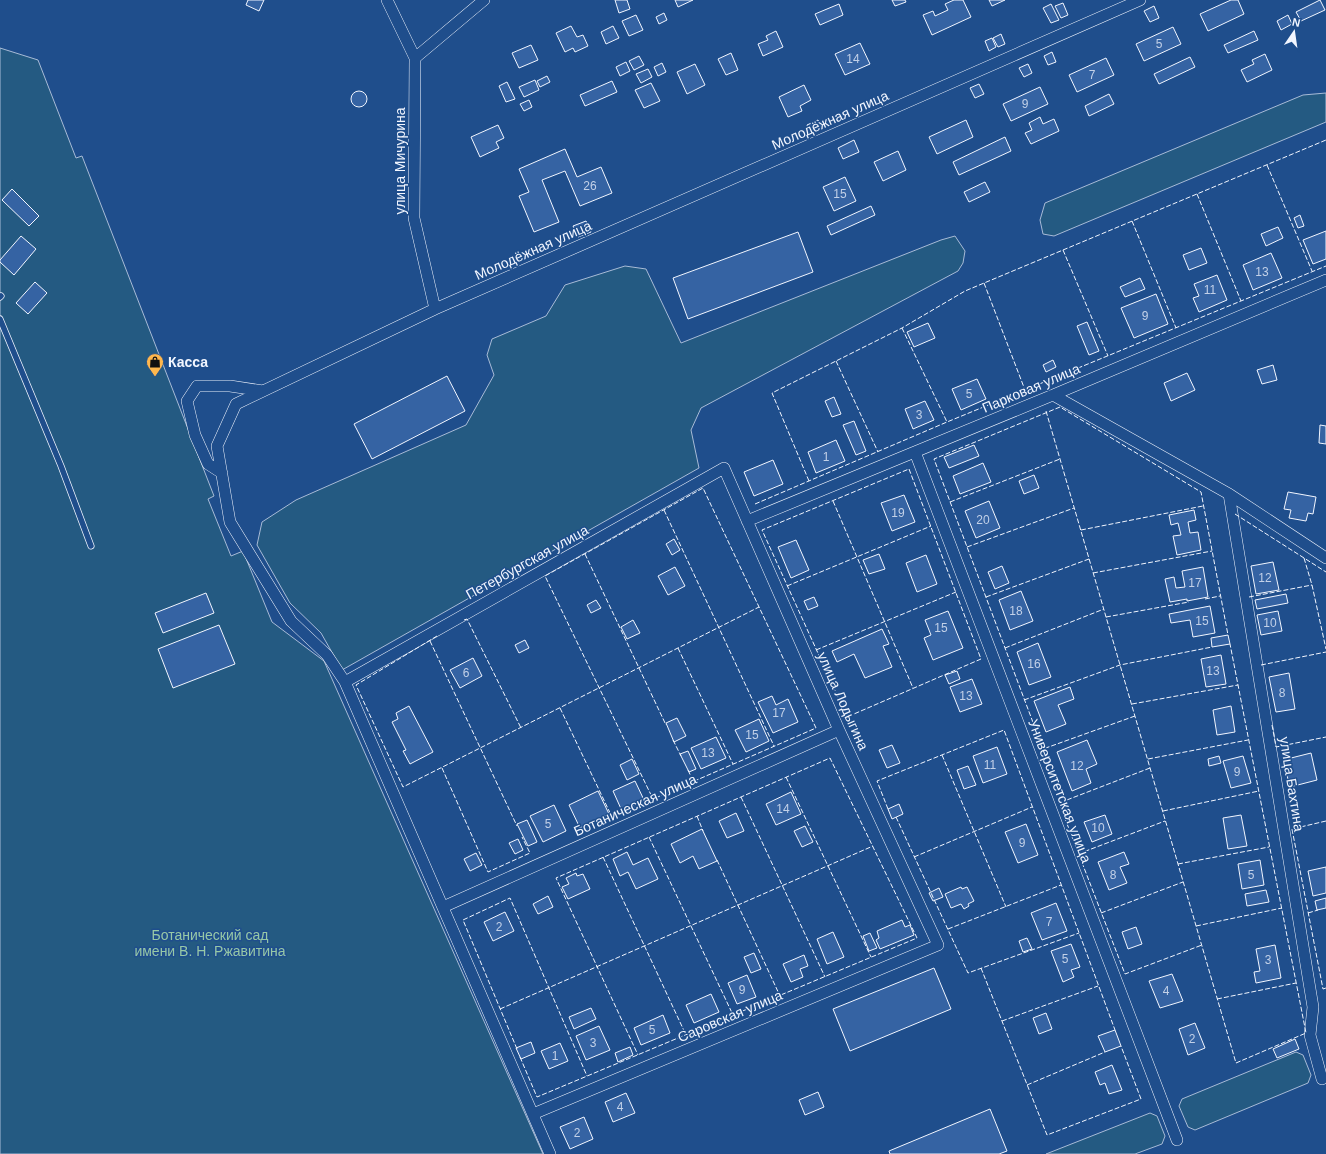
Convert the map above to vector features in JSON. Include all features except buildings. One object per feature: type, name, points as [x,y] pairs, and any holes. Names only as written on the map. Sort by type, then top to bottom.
[{"type":"street","name":"улица Мичурина","points":[[387,0],[415,58],[414,218],[435,309]]},
{"type":"street","points":[[415,58],[484,0]]},
{"type":"street","name":"Молодёжная улица","points":[[550,1154],[345,682],[327,655],[291,621],[230,522],[217,446],[236,404],[435,309],[1140,0]]},
{"type":"street","name":"Парковая улица","points":[[747,521],[1053,395],[1326,280]]},
{"type":"street","points":[[222,473],[208,464],[195,435],[187,401],[197,386],[230,386],[263,391]]},
{"type":"street","points":[[1053,395],[1229,494],[1326,558]]},
{"type":"street","name":"Университетская улица","points":[[914,452],[1177,1140]]},
{"type":"street","name":"улица Лодыгина","points":[[724,468],[839,730],[938,945]]},
{"type":"street","name":"Петербургская улица","points":[[345,682],[724,468]]},
{"type":"street","name":"улица Бахтина","points":[[1229,494],[1313,1007],[1310,1035],[1323,1074]]},
{"type":"street","name":"Ботаническая улица","points":[[443,907],[839,730]]},
{"type":"street","name":"Саровская улица","points":[[533,1114],[938,945]]},
{"type":"lane","points":[[0,319],[61,466],[92,546]]},
{"type":"green space","name":"Ботанический сад имени В. Н. Ржавитина","points":[[0,48],[38,60],[76,158],[82,156],[214,496],[208,499],[231,556],[243,551],[272,622],[324,661],[543,1154],[0,1154]]},
{"type":"green space","points":[[1326,93],[1326,122],[1054,236],[1043,234],[1040,220],[1045,203],[1303,95]]},
{"type":"green space","points":[[955,236],[965,251],[963,263],[958,271],[701,408],[691,430],[699,468],[342,670],[321,633],[290,603],[257,545],[262,522],[296,500],[466,425],[494,375],[487,355],[492,339],[546,316],[565,285],[625,266],[646,269],[681,343],[941,240]]},
{"type":"green space","points":[[1296,1052],[1303,1055],[1311,1075],[1308,1083],[1195,1130],[1188,1127],[1179,1106],[1182,1099]]},
{"type":"green space","points":[[1150,1113],[1157,1116],[1165,1136],[1162,1144],[1135,1154],[1046,1154]]},
{"type":"fence","points":[[809,481],[772,393],[902,328],[965,291],[1326,140]]},
{"type":"fence","points":[[1267,165],[1312,271]]},
{"type":"fence","points":[[1197,194],[1241,301]]},
{"type":"fence","points":[[1132,221],[1176,328]]},
{"type":"fence","points":[[1063,250],[1108,356]]},
{"type":"fence","points":[[755,504],[947,422],[1326,266]]},
{"type":"fence","points":[[984,283],[1025,390]]},
{"type":"fence","points":[[902,328],[947,422]]},
{"type":"fence","points":[[836,361],[878,452]]},
{"type":"fence","points":[[1135,716],[1043,749],[934,459],[1060,407],[1201,492],[1228,635]]},
{"type":"fence","points":[[1046,411],[1236,1063],[1306,1033],[1230,644]]},
{"type":"fence","points":[[950,502],[1060,459]]},
{"type":"fence","points":[[909,469],[981,659],[847,717],[762,530],[909,469]]},
{"type":"fence","points":[[560,708],[612,817],[816,728],[703,488],[545,576],[653,799]]},
{"type":"fence","points":[[833,501],[913,688]]},
{"type":"fence","points":[[1081,530],[1203,506]]},
{"type":"fence","points":[[967,547],[1074,508]]},
{"type":"fence","points":[[664,510],[774,746]]},
{"type":"fence","points":[[1235,514],[1326,572]]},
{"type":"fence","points":[[787,586],[931,526]]},
{"type":"fence","points":[[1093,573],[1212,551]]},
{"type":"fence","points":[[585,554],[666,725]]},
{"type":"fence","points":[[1304,558],[1312,585],[1326,649]]},
{"type":"fence","points":[[986,597],[1089,559]]},
{"type":"fence","points":[[1249,597],[1312,585]]},
{"type":"fence","points":[[816,650],[956,592]]},
{"type":"fence","points":[[1205,599],[1220,596]]},
{"type":"fence","points":[[1106,617],[1189,602]]},
{"type":"fence","points":[[437,636],[356,685],[403,787],[759,607]]},
{"type":"fence","points":[[1005,648],[1104,609]]},
{"type":"fence","points":[[464,620],[467,619],[521,728]]},
{"type":"fence","points":[[430,641],[517,826]]},
{"type":"fence","points":[[1024,700],[1120,665],[1212,647]]},
{"type":"fence","points":[[678,648],[733,764]]},
{"type":"fence","points":[[1261,665],[1326,652]]},
{"type":"fence","points":[[1132,704],[1238,685]]},
{"type":"fence","points":[[1272,725],[1276,747],[1326,737]]},
{"type":"fence","points":[[888,809],[877,781],[1004,730],[1115,1030]]},
{"type":"fence","points":[[673,740],[681,756]]},
{"type":"fence","points":[[1148,759],[1248,740]]},
{"type":"fence","points":[[942,755],[1006,907]]},
{"type":"fence","points":[[520,1057],[537,1097],[917,938],[830,758],[556,878],[638,1055]]},
{"type":"fence","points":[[442,768],[488,872],[530,853],[522,837]]},
{"type":"fence","points":[[1150,768],[1059,803],[1125,974],[1202,945]]},
{"type":"fence","points":[[688,770],[693,781]]},
{"type":"fence","points":[[786,777],[871,957]]},
{"type":"fence","points":[[1163,811],[1259,791]]},
{"type":"fence","points":[[741,797],[825,977]]},
{"type":"fence","points":[[914,857],[1032,807]]},
{"type":"fence","points":[[697,816],[703,831]]},
{"type":"fence","points":[[896,817],[968,973],[1079,933]]},
{"type":"fence","points":[[1078,854],[1165,821]]},
{"type":"fence","points":[[1326,821],[1292,829],[1323,989],[1326,988]]},
{"type":"fence","points":[[649,837],[733,1015]]},
{"type":"fence","points":[[500,1009],[873,846]]},
{"type":"fence","points":[[1178,864],[1269,847]]},
{"type":"fence","points":[[603,857],[686,1035]]},
{"type":"fence","points":[[717,860],[780,996]]},
{"type":"fence","points":[[1101,913],[1183,882]]},
{"type":"fence","points":[[948,929],[1061,885]]},
{"type":"fence","points":[[517,1049],[463,920],[510,898],[587,1076]]},
{"type":"fence","points":[[1196,926],[1282,908]]},
{"type":"fence","points":[[1308,913],[1318,910]]},
{"type":"fence","points":[[981,968],[1047,1135],[1141,1099],[1121,1046]]},
{"type":"fence","points":[[1217,999],[1296,983]]},
{"type":"fence","points":[[1002,1021],[1098,986]]},
{"type":"fence","points":[[1027,1085],[1105,1052]]},
{"type":"place","name":"Касса","points":[[155,377]]}]
